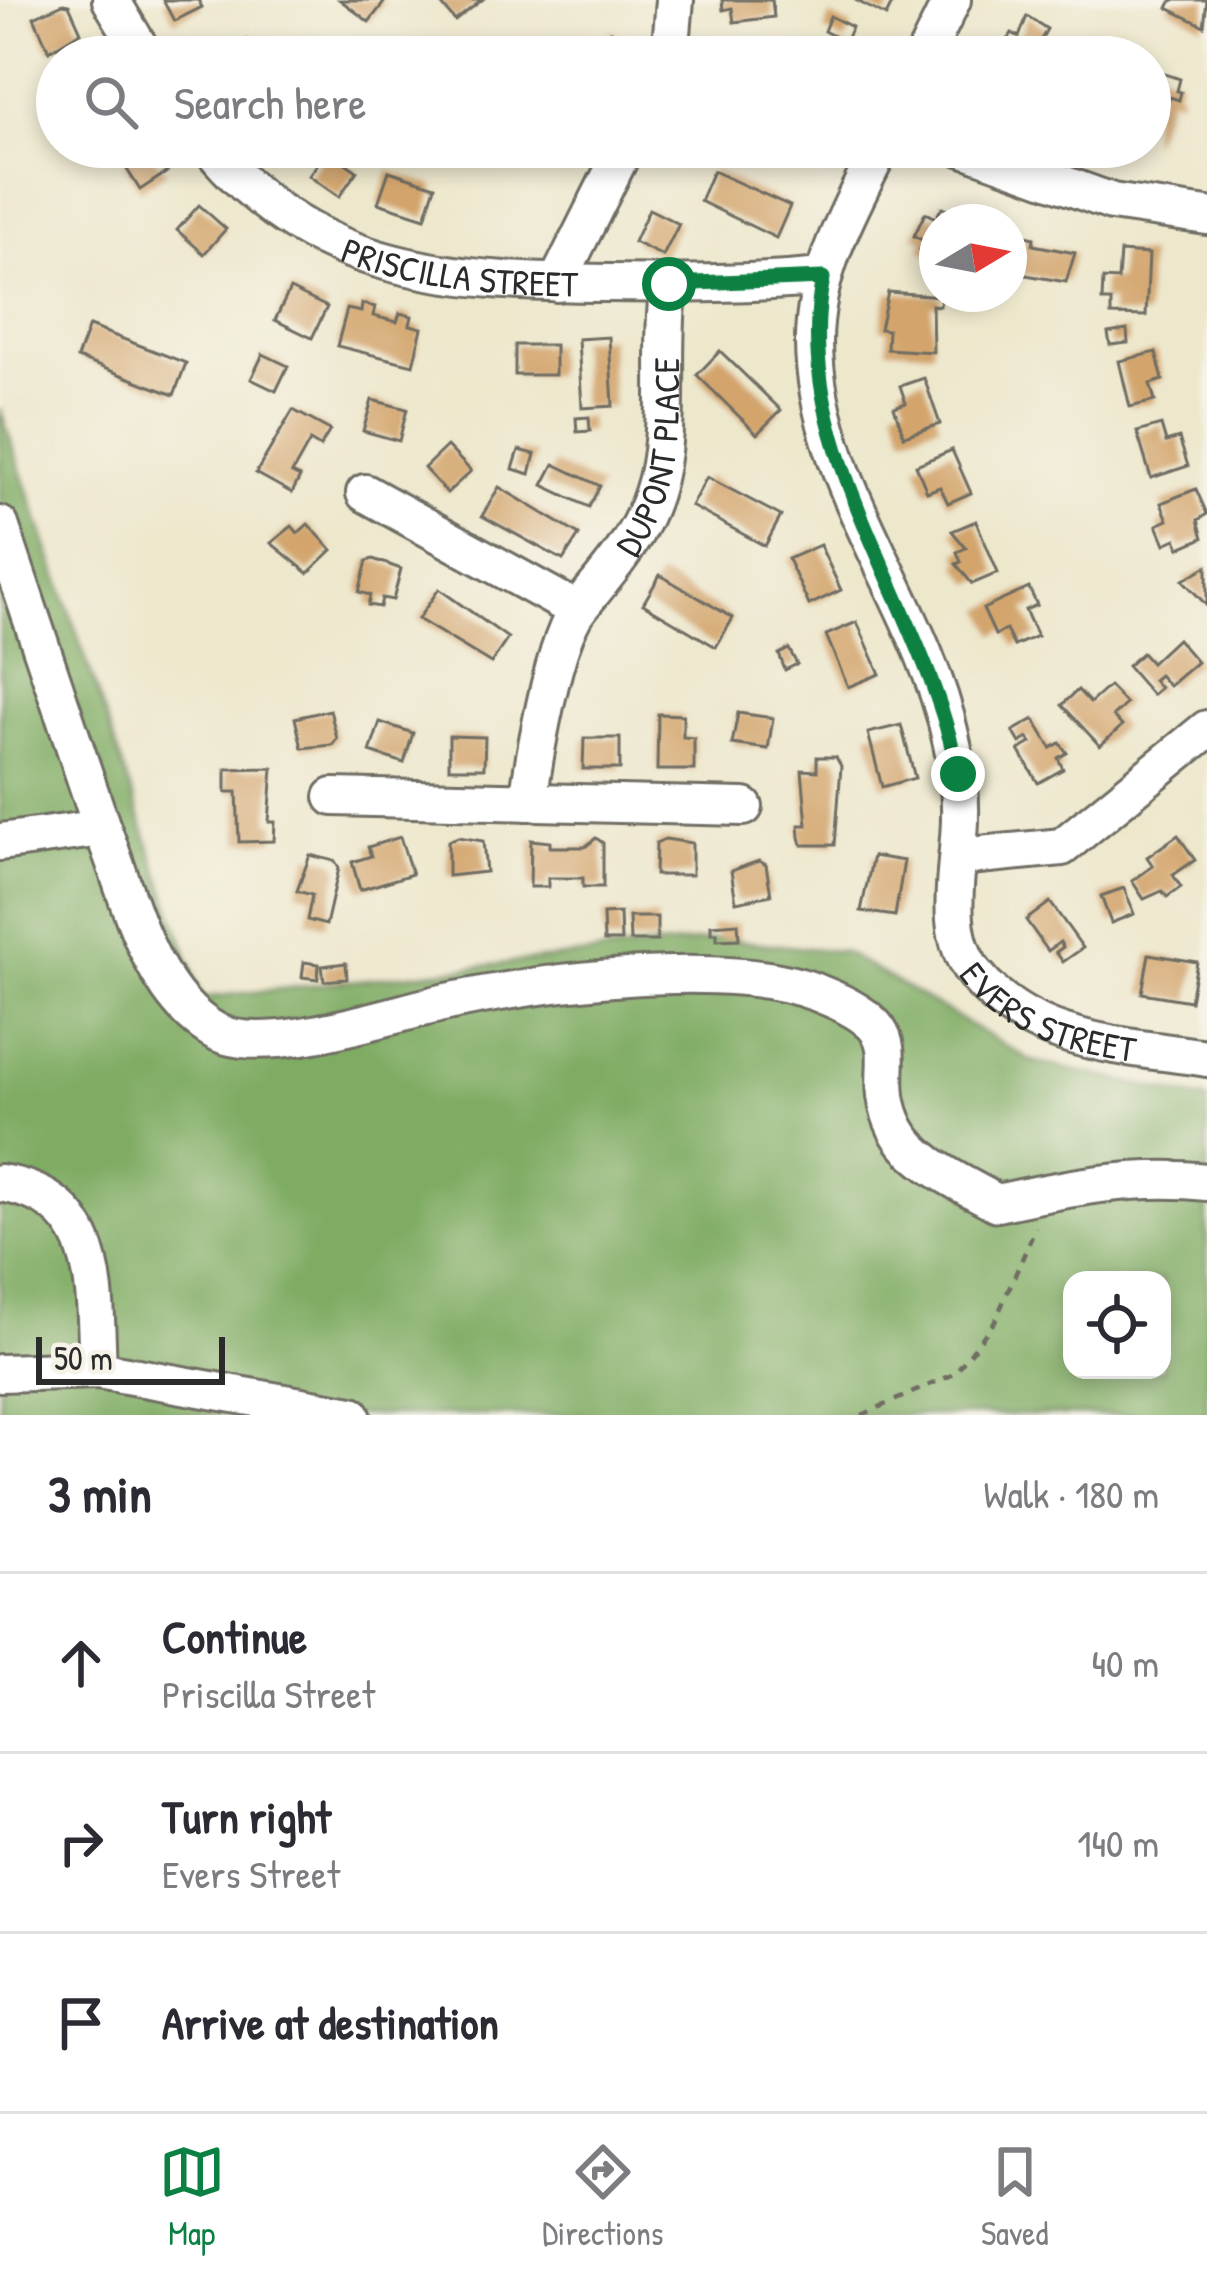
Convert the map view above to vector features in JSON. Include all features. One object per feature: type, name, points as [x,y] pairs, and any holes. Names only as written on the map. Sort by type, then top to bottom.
[{"type":"street","points":[[111,0],[132,36]]},
{"type":"street","points":[[672,36],[675,0]]},
{"type":"street","points":[[935,36],[952,0]]},
{"type":"street","name":"PRISCILLA STREET","points":[[231,168],[268,206],[375,260],[481,282],[669,284],[823,278]]},
{"type":"street","points":[[557,283],[614,168]]},
{"type":"street","name":"EVERS STREET","points":[[872,168],[823,278],[814,342],[817,386],[838,457],[940,697],[958,774],[955,910],[963,955],[1012,1011],[1078,1037],[1207,1058]]},
{"type":"street","points":[[1019,168],[1112,202],[1207,216]]},
{"type":"street","name":"DUPONT PLACE","points":[[528,802],[552,683],[577,610],[622,560],[661,468],[662,331],[669,284]]},
{"type":"street","points":[[365,493],[577,610]]},
{"type":"street","points":[[0,525],[102,828],[165,986],[218,1033],[280,1039],[445,1002],[623,977],[716,976],[814,991],[876,1026],[890,1050],[888,1106],[897,1131],[916,1153],[997,1203],[1168,1178],[1207,1182]]},
{"type":"street","points":[[958,856],[1062,848],[1207,729]]},
{"type":"street","points":[[333,797],[743,807]]},
{"type":"street","points":[[0,842],[102,828]]},
{"type":"street","points":[[0,1183],[51,1201],[78,1224],[93,1273],[98,1370]]},
{"type":"street","points":[[0,1373],[98,1370],[352,1415]]},
{"type":"path","points":[[862,1415],[953,1374],[995,1321],[1018,1279],[1048,1192]]},
{"type":"green space","points":[[0,409],[202,998],[722,939],[844,952],[1032,1061],[1207,1100],[1207,1415],[0,1415]]},
{"type":"building","points":[[163,0],[198,0],[202,7],[174,21]]},
{"type":"building","points":[[340,0],[386,0],[369,22]]},
{"type":"building","points":[[438,0],[482,0],[455,21]]},
{"type":"building","points":[[722,0],[772,0],[774,17],[734,22],[732,8],[723,10]]},
{"type":"building","points":[[855,0],[894,0],[886,16]]},
{"type":"building","points":[[1172,0],[1207,0],[1204,26],[1168,8]]},
{"type":"building","points":[[69,5],[81,32],[42,36],[34,17]]},
{"type":"building","points":[[830,16],[852,27],[848,36],[824,31]]},
{"type":"building","points":[[1027,16],[1047,29],[1043,36],[1019,36]]},
{"type":"building","points":[[1171,76],[1180,79],[1179,100],[1171,97]]},
{"type":"building","points":[[126,168],[163,168],[167,172],[140,190]]},
{"type":"building","points":[[315,168],[357,171],[339,197],[309,176]]},
{"type":"building","points":[[389,171],[435,186],[425,218],[378,203]]},
{"type":"building","points":[[713,171],[790,206],[776,238],[700,201]]},
{"type":"building","points":[[199,205],[226,229],[204,254],[177,230]]},
{"type":"building","points":[[649,209],[679,224],[663,256],[634,242]]},
{"type":"building","points":[[1027,236],[1034,238],[1033,245],[1075,253],[1066,282],[1027,275]]},
{"type":"building","points":[[1120,252],[1149,254],[1146,316],[1111,315],[1111,301],[1102,301],[1103,279],[1118,280]]},
{"type":"building","points":[[290,289],[327,307],[312,338],[275,320]]},
{"type":"building","points":[[888,292],[919,294],[919,312],[932,312],[933,352],[887,349],[888,330],[880,329]]},
{"type":"building","points":[[362,304],[375,307],[373,316],[397,322],[400,313],[412,316],[410,325],[422,328],[413,365],[337,346],[347,309],[361,312]]},
{"type":"building","points":[[89,326],[186,363],[174,395],[77,358]]},
{"type":"building","points":[[1127,330],[1128,343],[1110,345],[1108,333]]},
{"type":"building","points":[[609,337],[613,406],[582,408],[578,339]]},
{"type":"building","points":[[515,345],[555,345],[555,375],[515,375]]},
{"type":"building","points":[[720,351],[781,410],[757,434],[697,375]]},
{"type":"building","points":[[1156,352],[1163,380],[1150,384],[1155,401],[1130,407],[1119,361]]},
{"type":"building","points":[[263,354],[288,366],[276,391],[251,379]]},
{"type":"building","points":[[924,378],[940,424],[904,436],[894,407],[906,403],[900,386]]},
{"type":"building","points":[[372,400],[407,409],[399,441],[363,431]]},
{"type":"building","points":[[293,410],[330,430],[320,447],[310,441],[292,473],[300,477],[292,493],[256,473]]},
{"type":"building","points":[[589,417],[590,431],[577,432],[576,418]]},
{"type":"building","points":[[1161,425],[1166,442],[1179,438],[1188,466],[1151,478],[1137,432]]},
{"type":"building","points":[[447,446],[471,471],[447,493],[424,468]]},
{"type":"building","points":[[519,450],[535,454],[530,474],[513,469]]},
{"type":"building","points":[[952,450],[971,493],[948,503],[940,487],[927,492],[916,465]]},
{"type":"building","points":[[554,464],[600,486],[589,507],[543,485]]},
{"type":"building","points":[[707,477],[781,516],[765,546],[691,506]]},
{"type":"building","points":[[499,487],[579,535],[563,560],[482,516]]},
{"type":"building","points":[[1196,489],[1207,514],[1198,520],[1203,538],[1180,548],[1176,539],[1165,544],[1157,525],[1168,520],[1161,503]]},
{"type":"building","points":[[976,521],[998,573],[972,584],[956,564],[961,562],[957,552],[966,548],[952,531]]},
{"type":"building","points":[[308,524],[332,550],[308,573],[271,543],[292,526],[298,533]]},
{"type":"building","points":[[820,545],[841,590],[809,605],[788,559]]},
{"type":"building","points":[[367,561],[401,569],[393,600],[382,598],[380,607],[368,605],[370,595],[359,592]]},
{"type":"building","points":[[1207,566],[1207,606],[1183,580]]},
{"type":"building","points":[[660,575],[733,618],[716,647],[643,604]]},
{"type":"building","points":[[1029,588],[1037,605],[1025,610],[1037,636],[1014,646],[1006,630],[995,635],[983,609]]},
{"type":"building","points":[[439,589],[508,638],[491,663],[418,619]]},
{"type":"building","points":[[857,622],[880,674],[848,687],[826,635]]},
{"type":"building","points":[[1177,639],[1197,662],[1169,686],[1159,675],[1153,680],[1160,688],[1152,695],[1127,666],[1142,653],[1151,663]]},
{"type":"building","points":[[789,649],[797,664],[785,670],[779,654]]},
{"type":"building","points":[[1109,686],[1126,704],[1113,716],[1122,726],[1100,746],[1062,705],[1078,690],[1090,703]]},
{"type":"building","points":[[330,710],[337,739],[332,745],[302,748],[295,718]]},
{"type":"building","points":[[738,713],[773,718],[768,749],[732,744]]},
{"type":"building","points":[[658,714],[683,715],[683,737],[694,738],[694,770],[657,770]]},
{"type":"building","points":[[1034,719],[1051,748],[1060,743],[1067,753],[1058,758],[1063,769],[1038,783],[1019,750],[1031,743],[1028,738],[1020,743],[1013,731]]},
{"type":"building","points":[[380,722],[413,733],[404,763],[370,752]]},
{"type":"building","points":[[901,725],[915,778],[882,787],[868,733]]},
{"type":"building","points":[[449,736],[485,737],[484,768],[449,768]]},
{"type":"building","points":[[584,738],[620,738],[620,769],[583,769]]},
{"type":"building","points":[[817,757],[836,757],[841,766],[835,845],[802,845],[800,837],[799,825],[807,825],[802,770],[817,771]]},
{"type":"building","points":[[273,768],[269,822],[275,822],[274,841],[239,842],[237,792],[226,792],[226,769]]},
{"type":"building","points":[[1178,835],[1195,860],[1173,875],[1181,887],[1167,897],[1162,891],[1144,899],[1132,881],[1153,866],[1147,857]]},
{"type":"building","points":[[400,837],[412,874],[360,890],[352,862],[371,856],[368,847]]},
{"type":"building","points":[[458,837],[483,841],[486,872],[448,876],[448,841]]},
{"type":"building","points":[[596,838],[603,843],[603,887],[583,887],[583,878],[548,878],[548,887],[530,887],[531,840],[550,842],[550,847],[585,847]]},
{"type":"building","points":[[665,839],[692,843],[692,875],[655,875],[656,843]]},
{"type":"building","points":[[310,855],[335,861],[339,868],[326,925],[307,920],[312,895],[297,891]]},
{"type":"building","points":[[873,856],[904,861],[895,916],[861,911]]},
{"type":"building","points":[[759,861],[766,865],[771,895],[736,902],[731,871]]},
{"type":"building","points":[[1124,888],[1134,914],[1111,923],[1101,896]]},
{"type":"building","points":[[1050,902],[1083,948],[1063,962],[1056,952],[1063,947],[1060,942],[1048,951],[1026,920]]},
{"type":"building","points":[[620,913],[621,941],[604,941],[603,914]]},
{"type":"building","points":[[629,917],[657,917],[657,941],[630,941]]},
{"type":"building","points":[[738,923],[739,939],[717,940],[717,933],[711,933],[711,925]]},
{"type":"building","points":[[1149,954],[1197,962],[1190,1001],[1142,993]]},
{"type":"building","points":[[304,962],[319,964],[318,979],[302,977]]},
{"type":"building","points":[[346,963],[347,979],[324,981],[322,966]]},
{"type":"route","points":[[669,284],[823,278],[814,342],[817,386],[826,421],[940,697],[958,774]]}]
